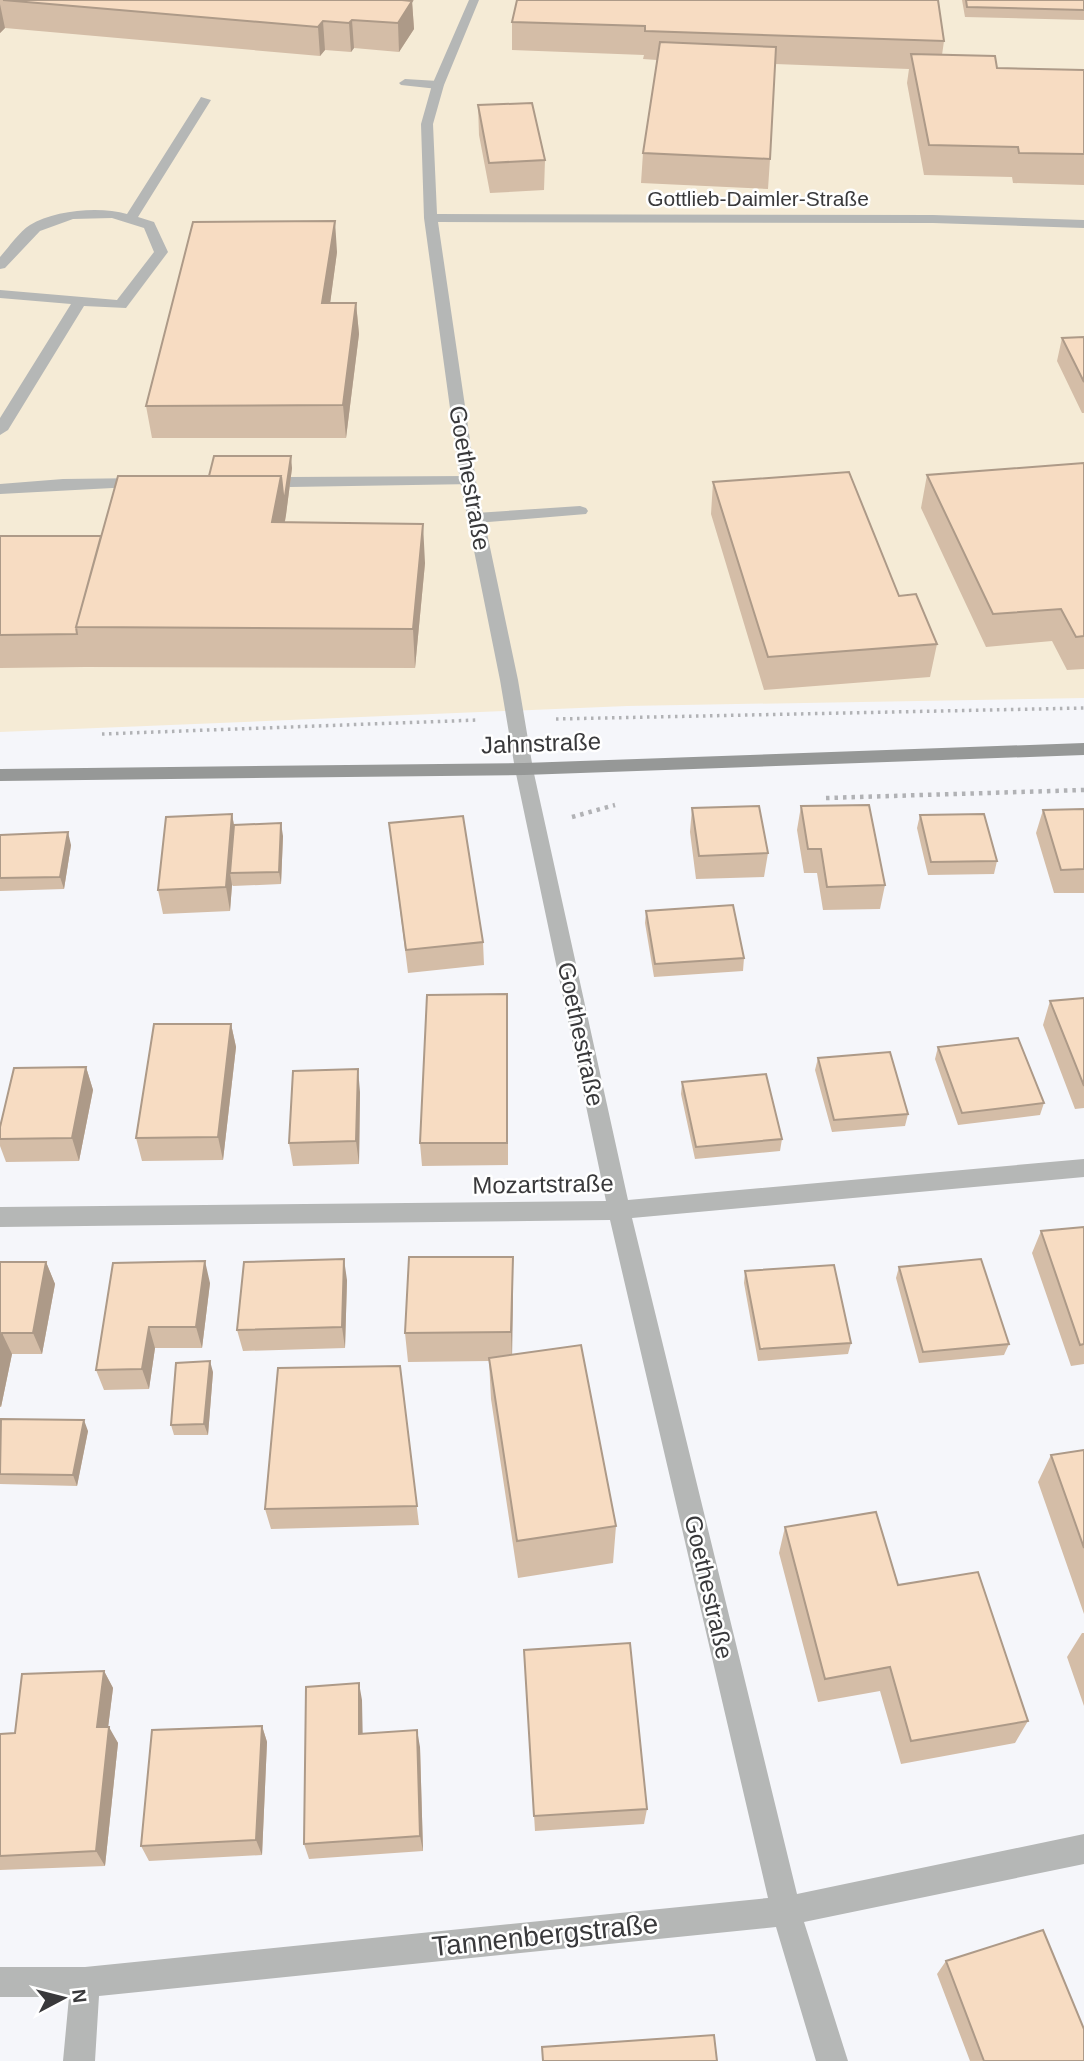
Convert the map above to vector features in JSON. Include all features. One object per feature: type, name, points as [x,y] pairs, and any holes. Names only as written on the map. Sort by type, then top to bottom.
[{"type":"main road","name":"Jahnstraße","points":[[0,775],[524,769],[1084,748]]},
{"type":"street","name":"Goethestraße","points":[[474,0],[438,85],[427,124],[431,218],[468,481],[517,719],[536,827],[619,1210],[786,1911],[832,2061]]},
{"type":"street","points":[[405,83],[438,85]]},
{"type":"street","points":[[130,219],[205,100]]},
{"type":"street","points":[[0,265],[35,228],[71,215],[113,214],[149,225],[161,252],[121,304],[0,294]]},
{"type":"street","name":"Gottlieb-Daimler-Straße","points":[[431,218],[933,219],[1084,224]]},
{"type":"street","points":[[0,430],[80,301]]},
{"type":"street","points":[[290,482],[468,481]]},
{"type":"street","points":[[0,489],[64,484],[159,483]]},
{"type":"street","points":[[476,518],[580,511]]},
{"type":"street","name":"Mozartstraße","points":[[0,1217],[619,1210],[1084,1168]]},
{"type":"street","name":"Tannenbergstraße","points":[[0,1982],[85,1982],[786,1911],[1084,1849]]},
{"type":"street","points":[[79,2061],[85,1982]]},
{"type":"path","points":[[825,799],[1084,790]]},
{"type":"path","points":[[536,827],[621,803]]},
{"type":"shaded area","points":[[0,0],[1084,0],[1084,698],[627,706],[0,732]]},
{"type":"building","points":[[3,0],[412,1],[398,23],[323,21],[318,27]]},
{"type":"building","points":[[517,0],[938,0],[944,41],[645,31],[645,26],[512,22]]},
{"type":"building","points":[[966,0],[1084,0],[1084,10],[967,7]]},
{"type":"building","points":[[660,42],[776,47],[770,159],[643,153]]},
{"type":"building","points":[[911,54],[995,56],[997,68],[1084,70],[1084,154],[1019,153],[1018,147],[929,145]]},
{"type":"building","points":[[532,103],[545,160],[489,163],[478,105]]},
{"type":"building","points":[[335,221],[322,303],[356,303],[343,405],[146,406],[193,222]]},
{"type":"building","points":[[1084,337],[1084,382],[1062,338]]},
{"type":"building","points":[[214,456],[291,456],[284,503],[281,476],[209,476]]},
{"type":"building","points":[[1084,463],[1084,636],[1076,637],[1061,609],[993,614],[927,475]]},
{"type":"building","points":[[849,472],[899,596],[916,594],[937,644],[768,657],[713,482]]},
{"type":"building","points":[[118,476],[281,476],[272,522],[423,524],[413,629],[76,627]]},
{"type":"building","points":[[0,536],[101,536],[76,627],[77,634],[0,635]]},
{"type":"building","points":[[869,805],[885,885],[827,887],[821,849],[808,849],[801,806]]},
{"type":"building","points":[[759,806],[768,853],[699,856],[692,808]]},
{"type":"building","points":[[1084,809],[1084,869],[1061,870],[1043,810]]},
{"type":"building","points":[[232,814],[226,887],[158,890],[166,817]]},
{"type":"building","points":[[984,814],[997,861],[931,862],[920,815]]},
{"type":"building","points":[[463,816],[483,942],[406,950],[389,823]]},
{"type":"building","points":[[281,823],[279,872],[230,873],[234,825]]},
{"type":"building","points":[[68,832],[60,877],[0,878],[0,835]]},
{"type":"building","points":[[733,905],[744,958],[655,964],[646,911]]},
{"type":"building","points":[[507,994],[507,1143],[420,1143],[427,995]]},
{"type":"building","points":[[1084,998],[1084,1086],[1050,1001]]},
{"type":"building","points":[[154,1024],[231,1024],[218,1137],[136,1138]]},
{"type":"building","points":[[1018,1038],[1044,1103],[962,1113],[938,1047]]},
{"type":"building","points":[[890,1052],[908,1114],[834,1120],[818,1058]]},
{"type":"building","points":[[86,1067],[72,1138],[0,1139],[0,1127],[14,1068]]},
{"type":"building","points":[[358,1069],[356,1141],[289,1143],[293,1071]]},
{"type":"building","points":[[766,1074],[782,1139],[696,1147],[682,1082]]},
{"type":"building","points":[[1084,1227],[1084,1344],[1080,1345],[1041,1231]]},
{"type":"building","points":[[409,1257],[513,1257],[511,1332],[405,1333]]},
{"type":"building","points":[[344,1259],[342,1327],[237,1330],[244,1262]]},
{"type":"building","points":[[981,1259],[1009,1344],[923,1352],[899,1267]]},
{"type":"building","points":[[205,1261],[196,1327],[149,1327],[142,1369],[96,1370],[113,1263]]},
{"type":"building","points":[[0,1262],[46,1262],[33,1333],[2,1333],[0,1344]]},
{"type":"building","points":[[834,1265],[851,1343],[760,1349],[745,1271]]},
{"type":"building","points":[[581,1345],[616,1526],[517,1541],[489,1358]]},
{"type":"building","points":[[210,1361],[204,1424],[171,1425],[176,1363]]},
{"type":"building","points":[[400,1366],[417,1506],[265,1509],[278,1368]]},
{"type":"building","points":[[1,1419],[84,1420],[73,1475],[0,1474]]},
{"type":"building","points":[[1084,1450],[1084,1548],[1051,1455]]},
{"type":"building","points":[[876,1512],[898,1585],[978,1572],[1028,1721],[911,1741],[890,1667],[825,1679],[785,1527]]},
{"type":"building","points":[[630,1643],[647,1809],[534,1816],[524,1650]]},
{"type":"building","points":[[104,1671],[97,1727],[109,1727],[96,1851],[0,1856],[0,1734],[15,1733],[22,1674]]},
{"type":"building","points":[[359,1683],[359,1734],[417,1730],[420,1836],[304,1844],[306,1687]]},
{"type":"building","points":[[262,1726],[256,1840],[141,1846],[152,1730]]},
{"type":"building","points":[[1043,1930],[1084,2029],[1084,2061],[984,2061],[946,1961]]},
{"type":"building","points":[[714,2035],[717,2061],[543,2061],[542,2047]]}]
